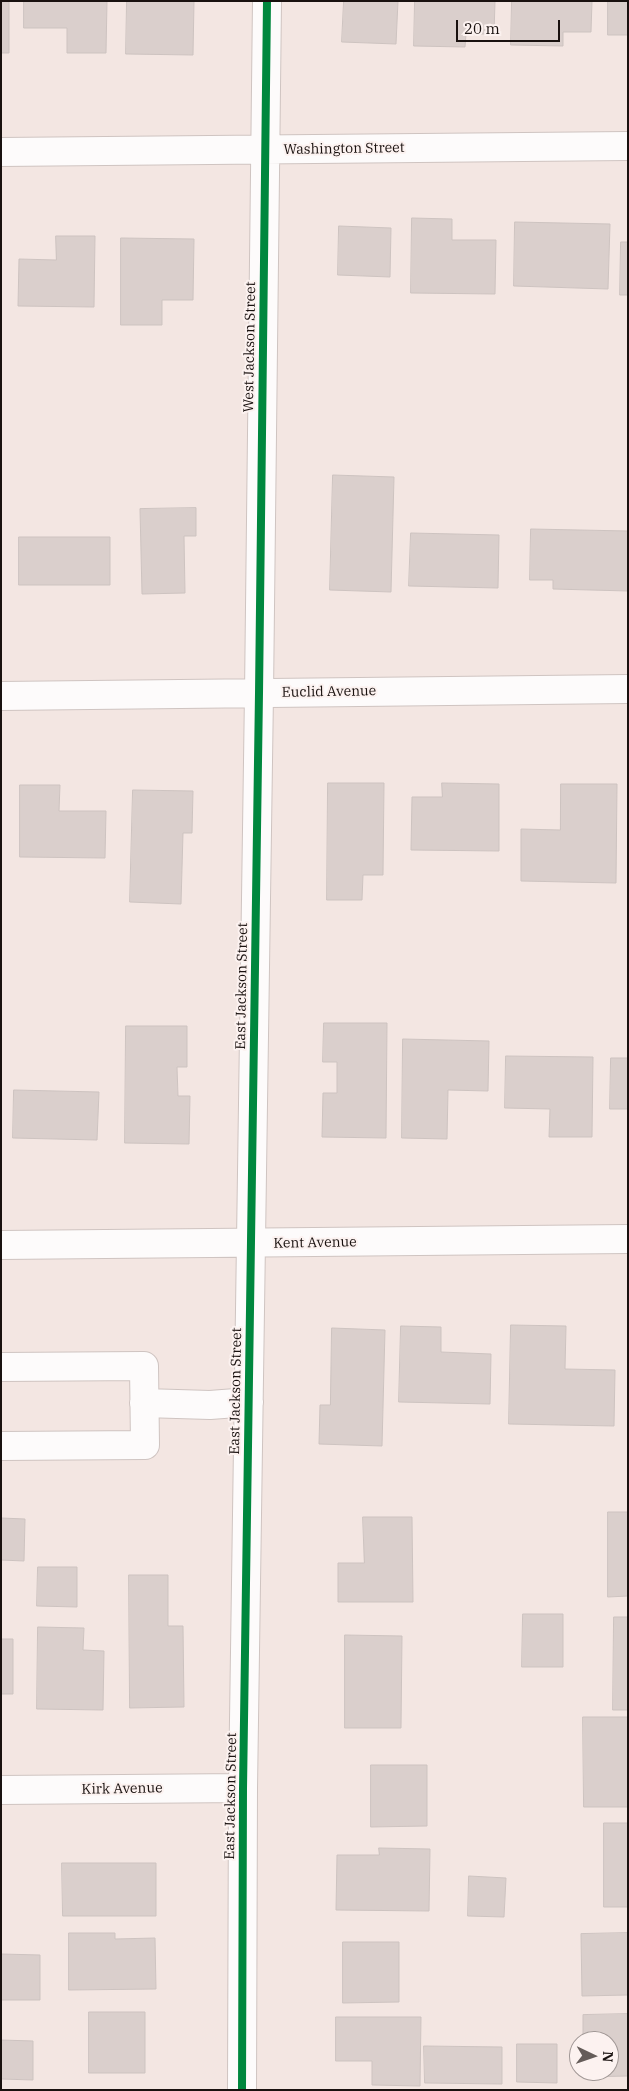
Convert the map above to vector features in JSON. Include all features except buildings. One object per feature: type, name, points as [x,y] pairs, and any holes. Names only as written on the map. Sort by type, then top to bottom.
[{"type":"street","name":"West Jackson Street","points":[[259,693],[267,1]]},
{"type":"street","name":"Washington Street","points":[[1,152],[628,146]]},
{"type":"street","name":"Euclid Avenue","points":[[1,696],[628,689]]},
{"type":"street","name":"East Jackson Street","points":[[242,2090],[243,1788],[259,693]]},
{"type":"street","name":"Kent Avenue","points":[[1,1246],[628,1239]]},
{"type":"street","points":[[1,1368],[144,1366],[145,1445],[1,1446]]},
{"type":"street","points":[[144,1402],[210,1405],[248,1402]]},
{"type":"street","name":"Kirk Avenue","points":[[1,1790],[243,1788]]},
{"type":"cycle path","points":[[242,2090],[243,1788],[267,1]]}]
